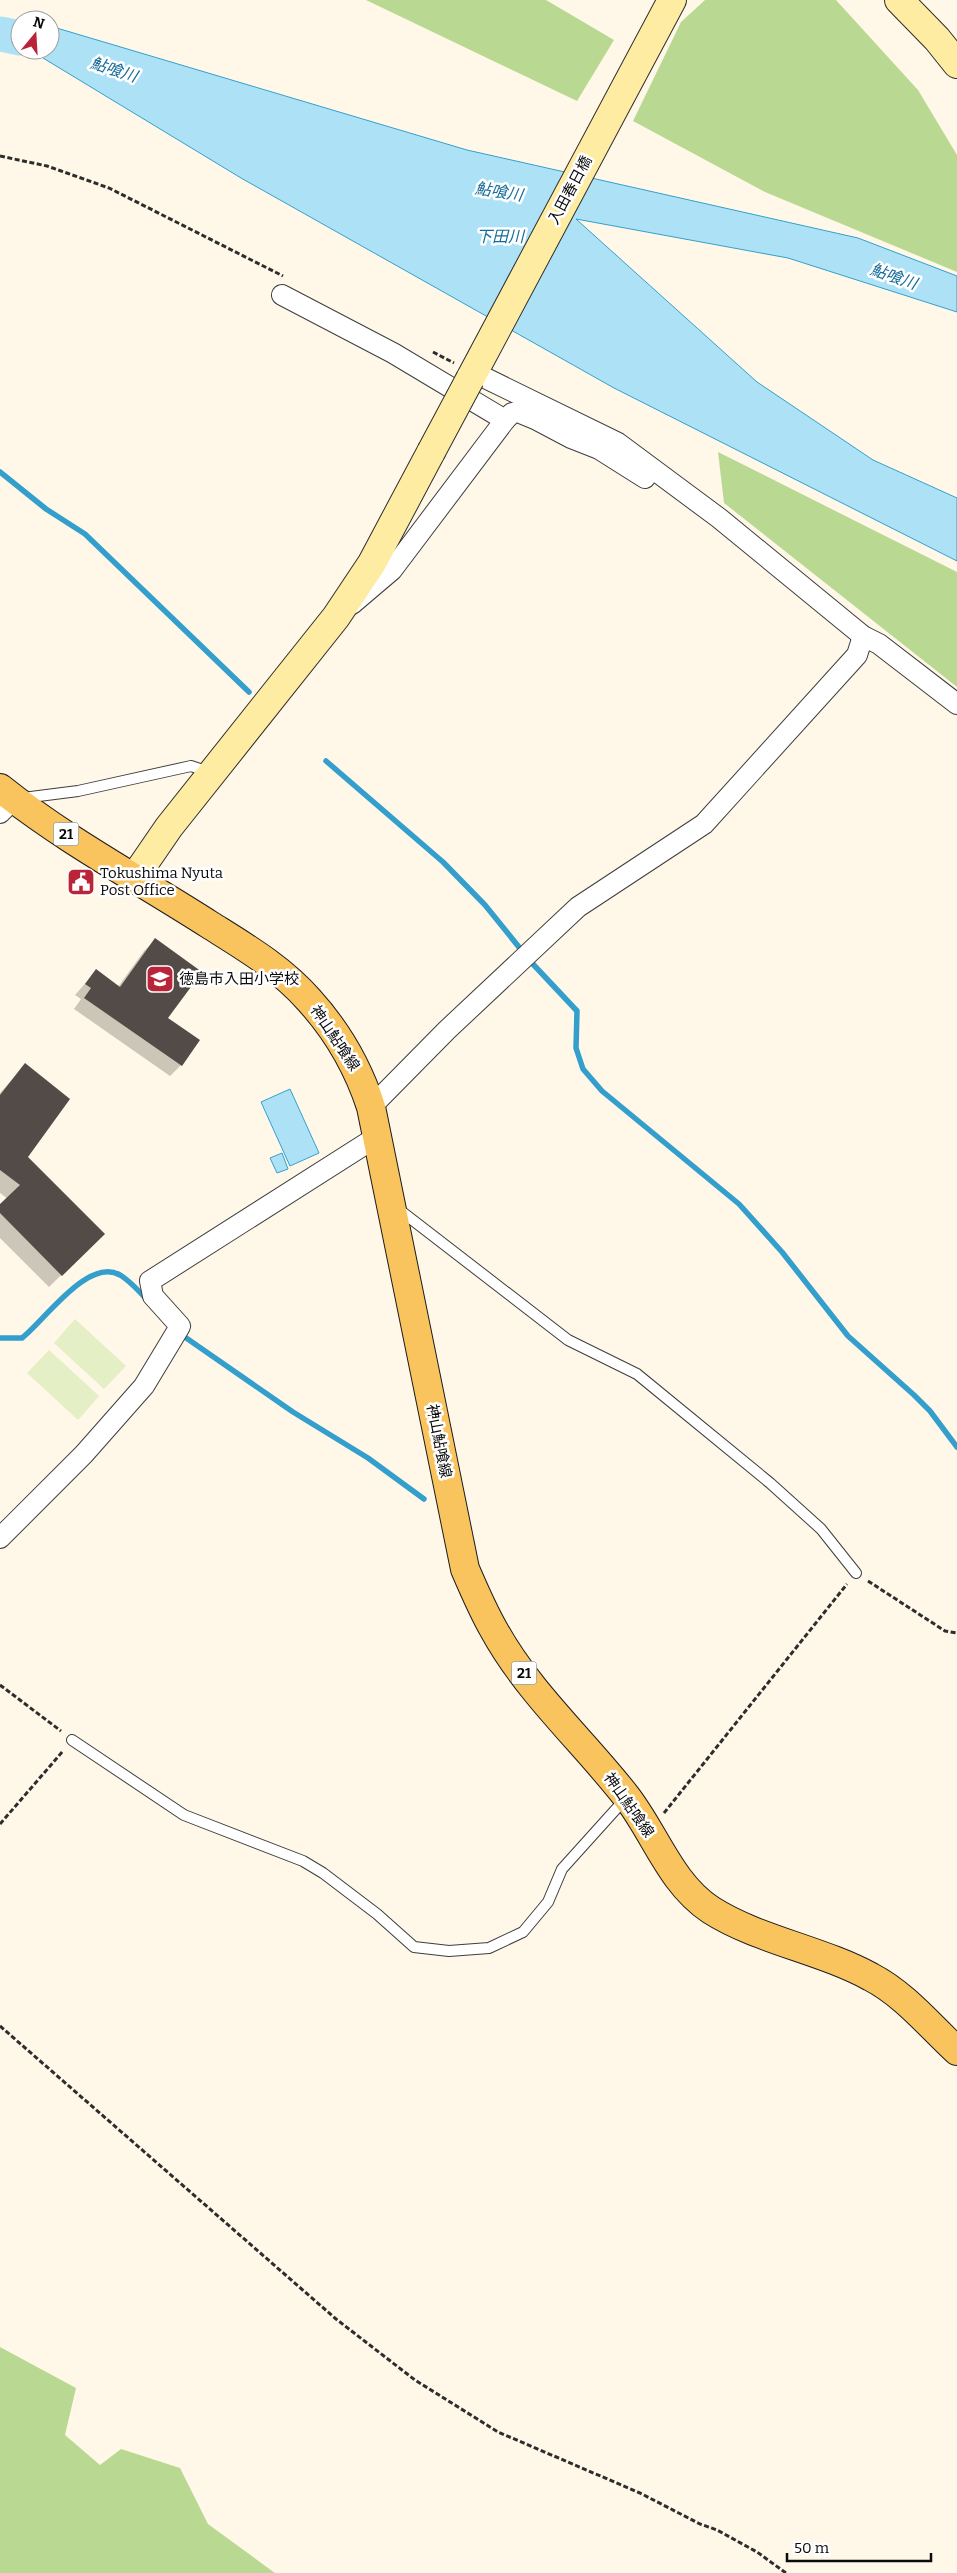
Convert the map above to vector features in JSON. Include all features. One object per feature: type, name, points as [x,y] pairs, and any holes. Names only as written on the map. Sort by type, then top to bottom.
[{"type":"main road","name":"神山鮎喰線","points":[[5,800],[254,953],[286,976],[308,999],[338,1036],[361,1078],[371,1107],[466,1569],[494,1631],[514,1660],[627,1797],[673,1872],[692,1894],[709,1909],[728,1920],[845,1964],[873,1977],[898,1995],[957,2051]]},
{"type":"street","points":[[899,0],[937,39],[957,64]]},
{"type":"street","name":"入田春日橋","points":[[134,878],[169,827],[337,616],[372,563],[669,6]]},
{"type":"street","points":[[285,287],[505,420]]},
{"type":"street","points":[[472,373],[618,443],[729,526],[863,636],[880,644],[957,704]]},
{"type":"street","points":[[337,616],[392,570],[512,413],[518,412],[535,419],[599,450],[644,477],[692,514],[714,526],[729,526]]},
{"type":"street","points":[[371,1107],[525,955],[578,906],[704,824],[857,655],[863,636]]},
{"type":"street","points":[[0,1538],[84,1454],[144,1386],[178,1331],[180,1326],[153,1296],[150,1281],[378,1136]]},
{"type":"lane","points":[[5,800],[78,790],[191,766],[212,773]]},
{"type":"lane","points":[[392,1204],[568,1340],[637,1374],[821,1529],[856,1573]]},
{"type":"lane","points":[[72,1740],[184,1815],[303,1861],[323,1873],[377,1914],[414,1947],[449,1951],[489,1948],[523,1932],[548,1902],[562,1869],[627,1797]]},
{"type":"path","points":[[0,156],[47,166],[109,188],[285,287]]},
{"type":"path","points":[[429,350],[472,373]]},
{"type":"path","points":[[649,1831],[718,1749],[856,1573],[945,1631],[957,1633]]},
{"type":"path","points":[[0,1686],[72,1740],[0,1824]]},
{"type":"path","points":[[0,2026],[314,2299],[415,2380],[498,2432],[631,2489],[700,2524],[717,2530],[757,2552],[786,2573]]},
{"type":"green space","points":[[366,0],[546,0],[614,40],[577,101]]},
{"type":"green space","points":[[705,0],[836,0],[918,90],[957,155],[957,272],[765,192],[633,121],[681,22]]},
{"type":"green space","points":[[718,452],[957,572],[957,687],[724,503]]},
{"type":"green space","points":[[75,1319],[126,1366],[104,1389],[54,1343]]},
{"type":"green space","points":[[49,1350],[99,1396],[78,1420],[27,1373]]},
{"type":"green space","points":[[0,2347],[76,2388],[65,2435],[100,2465],[121,2449],[180,2468],[208,2524],[275,2573],[0,2573]]},
{"type":"water","name":"下田川","points":[[60,29],[467,150],[858,238],[957,276],[957,312],[788,258],[576,219],[757,382],[873,460],[957,498],[957,561],[614,388],[241,178],[46,60],[60,60]]},
{"type":"water","points":[[290,1089],[319,1153],[290,1166],[261,1102]]},
{"type":"water","points":[[282,1153],[288,1169],[277,1173],[270,1158]]},
{"type":"building","points":[[155,938],[202,972],[168,1018],[200,1040],[182,1066],[84,998],[91,988],[85,984],[96,969],[120,987]]},
{"type":"building","points":[[25,1063],[70,1099],[28,1157],[105,1234],[62,1276],[0,1213],[0,1204],[20,1185],[0,1170],[0,1095]]},
{"type":"waterway","name":"鮎喰川","points":[[0,34],[10,36]]},
{"type":"waterway","points":[[0,472],[46,509],[85,534],[249,692]]},
{"type":"waterway","points":[[326,761],[443,862],[485,905],[531,962],[577,1011],[576,1048],[583,1069],[602,1091],[739,1204],[782,1252],[848,1336],[930,1411],[957,1447]]},
{"type":"waterway","points":[[0,1338],[22,1338],[68,1293],[81,1282],[94,1275],[108,1272],[120,1275],[131,1283],[148,1301]]},
{"type":"waterway","points":[[179,1333],[293,1412],[368,1458],[424,1499]]},
{"type":"place","name":"Tokushima Nyuta Post Office","points":[[81,882]]},
{"type":"place","name":"徳島市入田小学校","points":[[160,979]]}]
